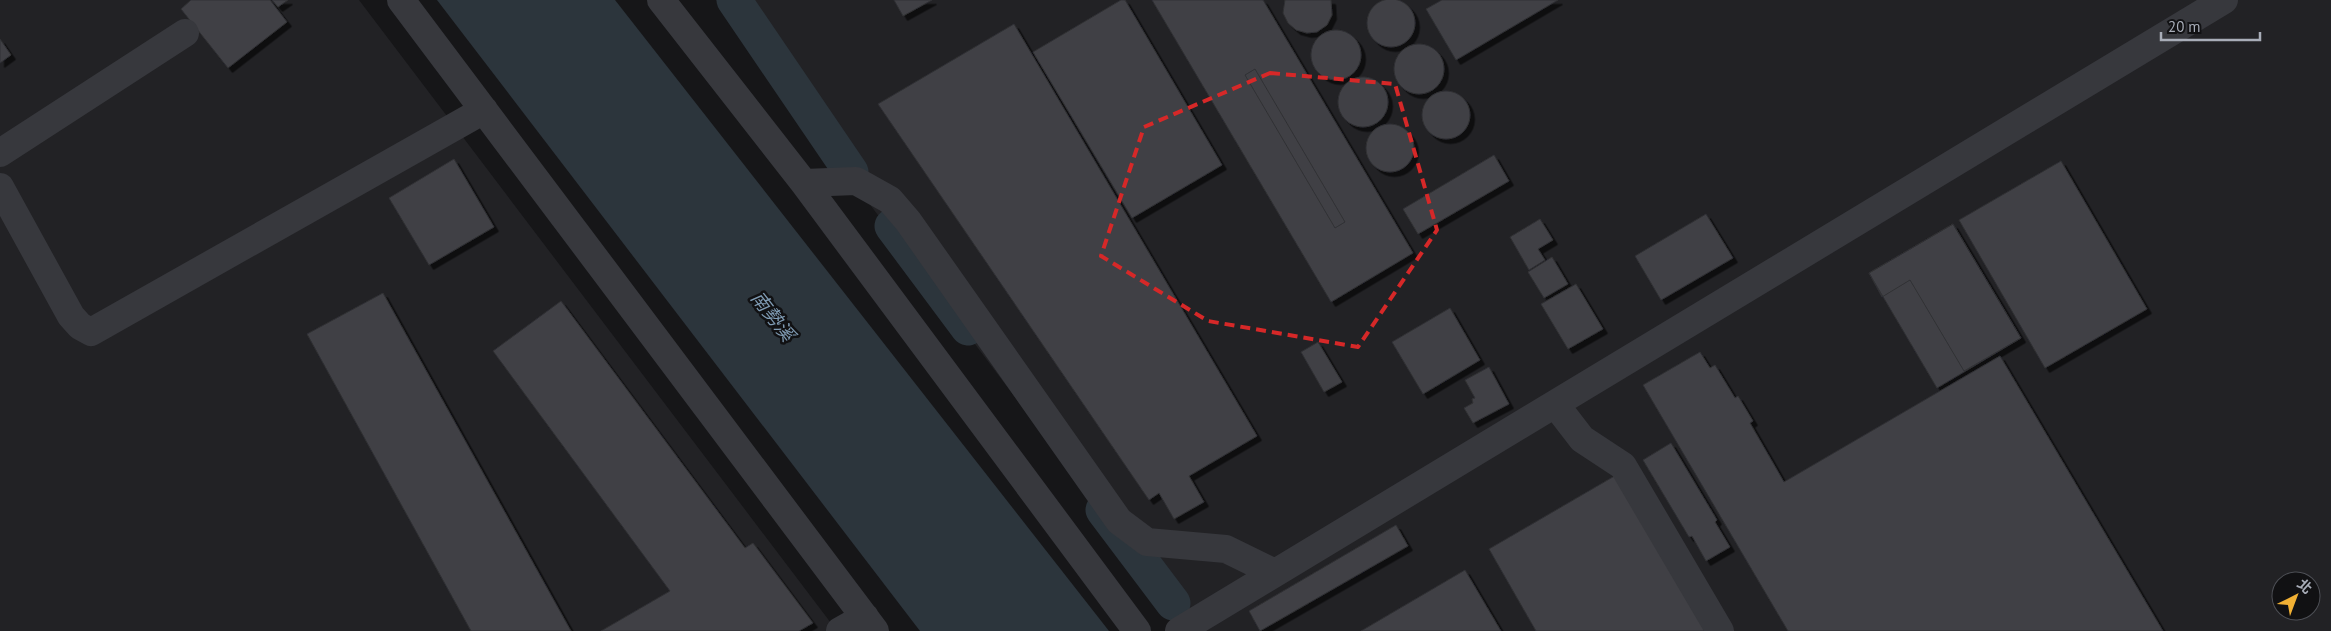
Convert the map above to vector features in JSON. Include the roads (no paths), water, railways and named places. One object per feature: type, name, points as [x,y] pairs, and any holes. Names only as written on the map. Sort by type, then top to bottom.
[{"type":"street","points":[[401,0],[870,624],[840,631]]},
{"type":"street","points":[[661,0],[804,183],[1137,631]]},
{"type":"street","points":[[1179,631],[2224,0]]},
{"type":"street","points":[[0,153],[185,33]]},
{"type":"street","points":[[0,187],[71,316],[80,326],[91,332],[484,110]]},
{"type":"street","points":[[804,183],[856,182],[890,200],[908,221],[1119,521],[1147,542],[1226,549],[1275,573]]},
{"type":"street","points":[[1555,404],[1582,439],[1623,466],[1720,631]]},
{"type":"water","name":"南勢溪","points":[[437,0],[615,0],[1109,631],[920,631]]},
{"type":"waterway","points":[[734,0],[851,172]]},
{"type":"waterway","points":[[892,226],[968,328]]},
{"type":"waterway","points":[[1103,510],[1173,603]]}]
